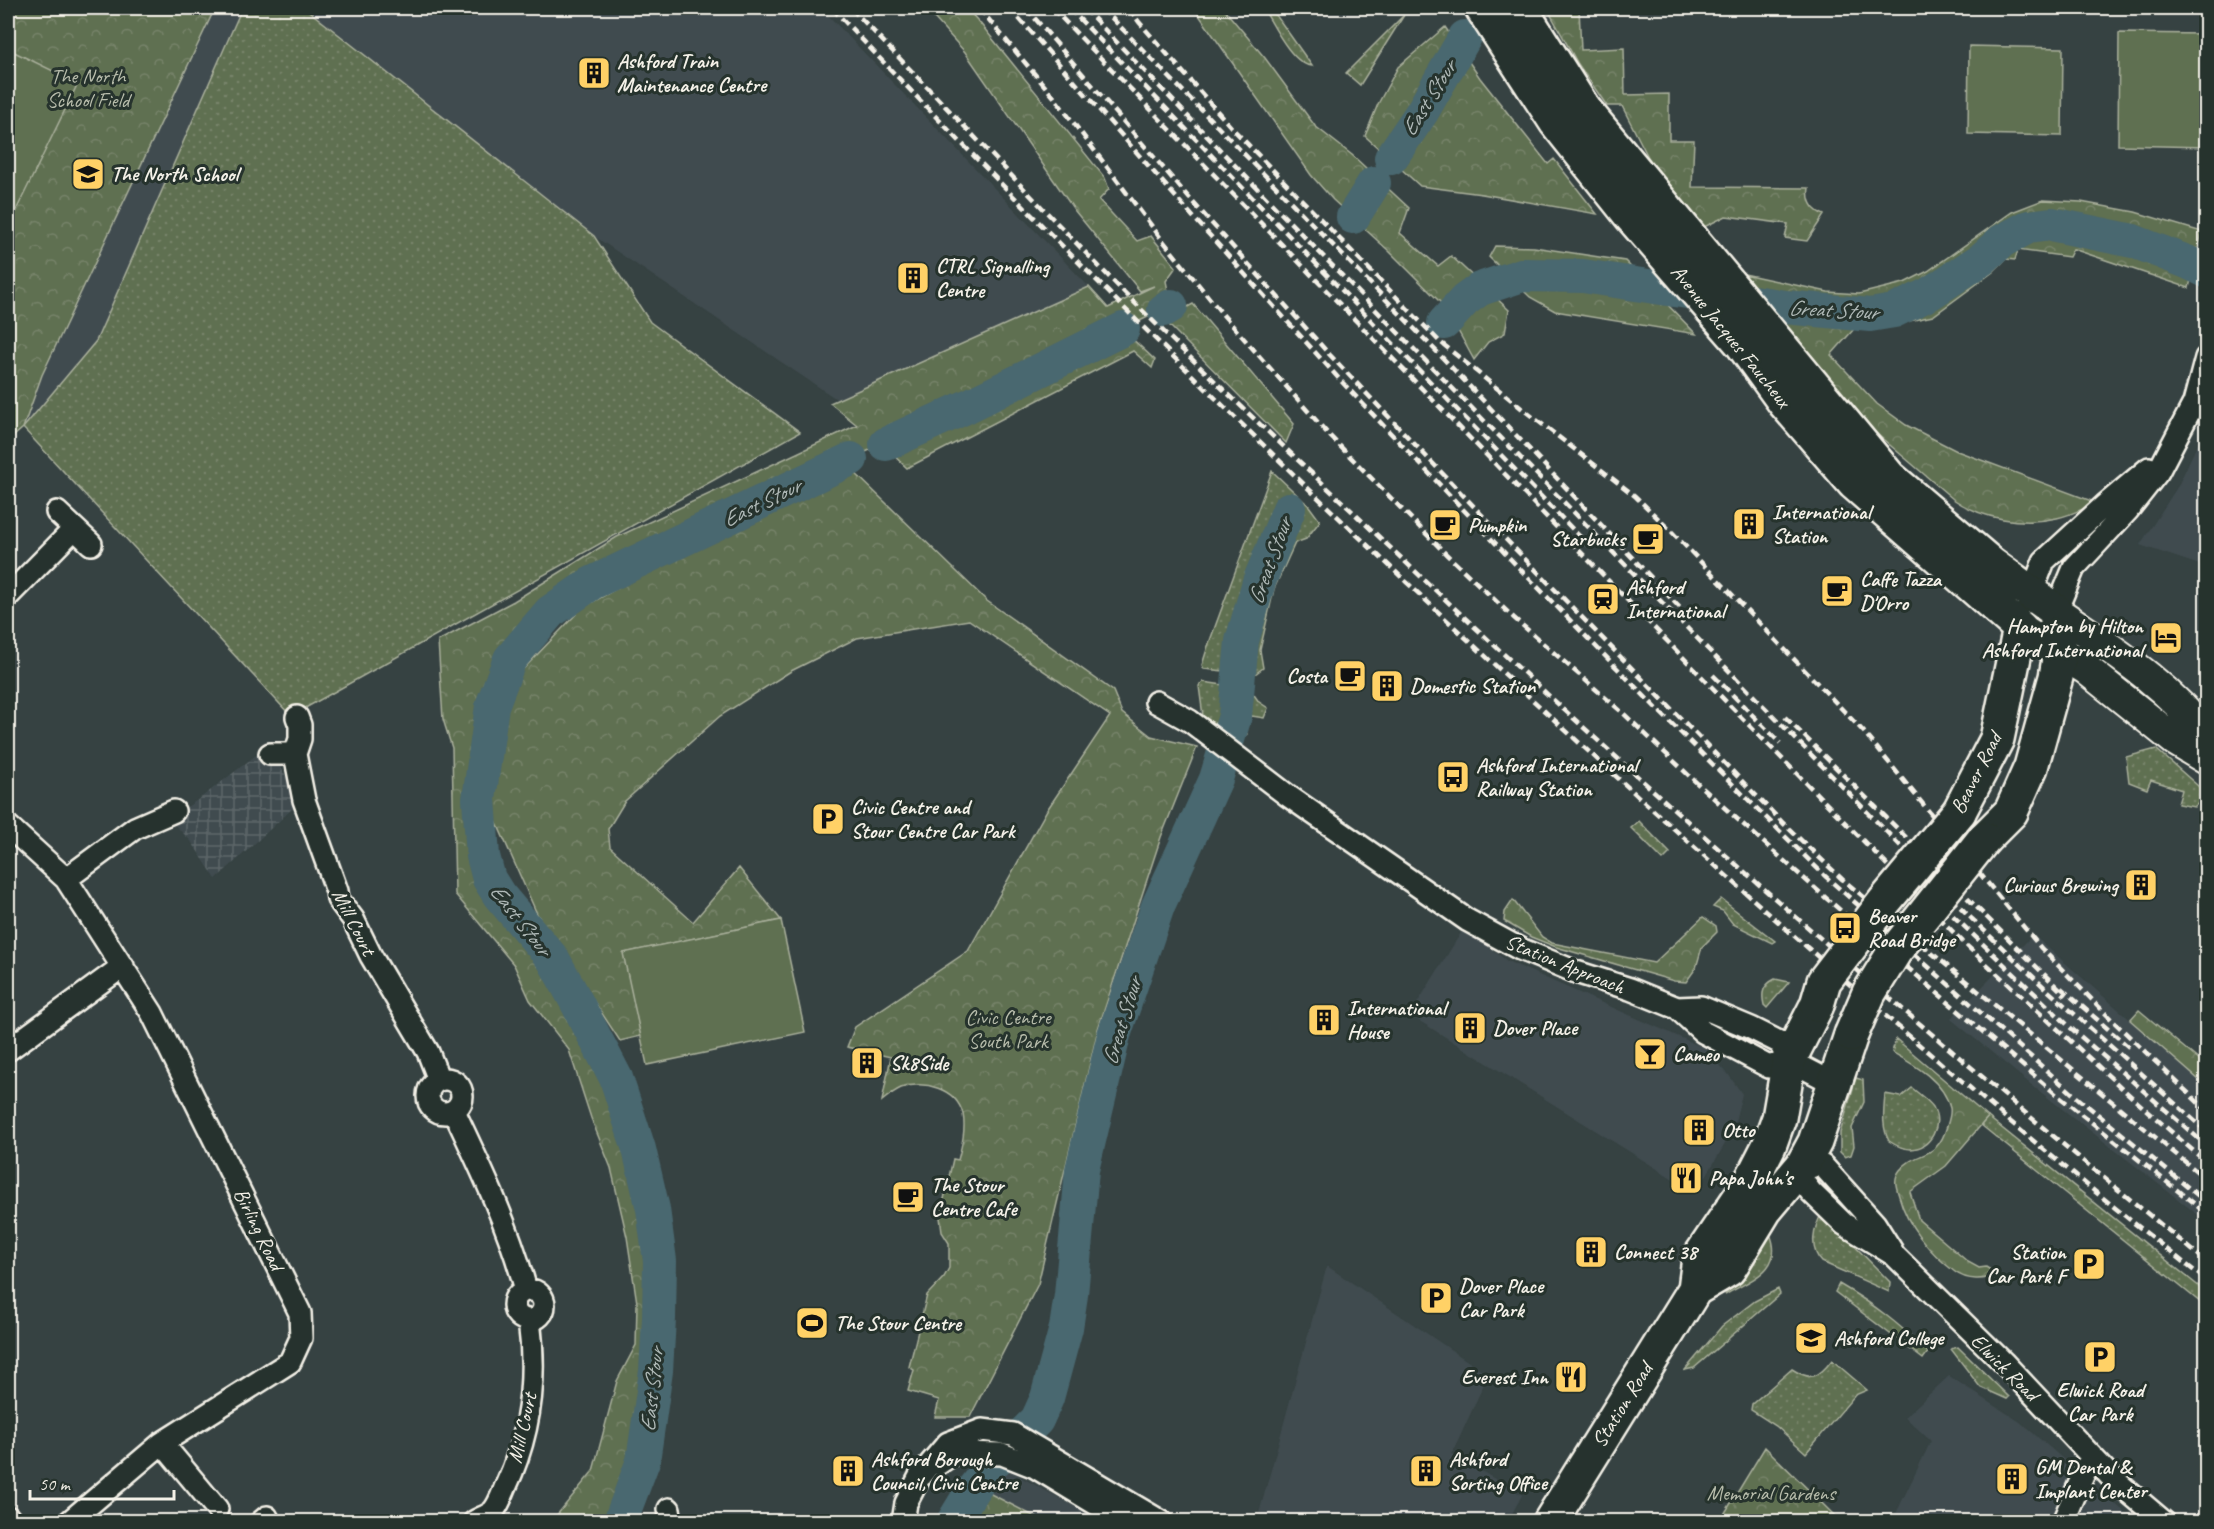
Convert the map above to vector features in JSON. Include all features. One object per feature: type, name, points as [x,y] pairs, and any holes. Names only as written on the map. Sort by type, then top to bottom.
[{"type":"main road","name":"Avenue Jacques Faucheux","points":[[1482,8],[1569,115],[1674,218],[1889,477],[1991,564],[2043,603]]},
{"type":"main road","name":"Avenue Jacques Faucheux","points":[[1520,8],[1569,115],[1630,215],[1743,345],[1785,403],[1854,483],[2020,628]]},
{"type":"main road","name":"Beaver Road","points":[[1833,1083],[1869,993],[1895,951],[1984,839],[2011,812],[2031,767],[2056,677],[2060,653],[2043,603]]},
{"type":"main road","name":"Beaver Road","points":[[1789,1060],[1817,1005],[1824,981],[1885,901],[1959,812],[1997,739],[2020,628]]},
{"type":"main road","name":"Station Road","points":[[1550,1521],[1695,1289],[1699,1258],[1751,1181],[1769,1146],[1779,1118],[1789,1060]]},
{"type":"main road","name":"Station Road","points":[[1695,1289],[1729,1269],[1765,1210],[1802,1166],[1815,1142],[1833,1083]]},
{"type":"street","name":"Beaver Road","points":[[2020,628],[2128,510],[2158,472],[2194,403],[2206,358]]},
{"type":"street","name":"Beaver Road","points":[[2043,603],[2044,561],[2105,505],[2147,471],[2182,428]]},
{"type":"street","points":[[57,512],[91,544]]},
{"type":"street","points":[[8,596],[74,529]]},
{"type":"street","points":[[2043,603],[2139,670],[2194,719],[2206,736]]},
{"type":"street","points":[[2020,628],[2086,669],[2176,741],[2206,759]]},
{"type":"street","name":"Station Approach","points":[[1156,702],[1199,728],[1287,795],[1467,920],[1520,949],[1677,1008],[1703,1032],[1769,1067],[1789,1060]]},
{"type":"street","name":"Mill Court","points":[[297,717],[300,725],[300,739],[295,754],[304,800],[338,899],[353,919],[371,956],[428,1052],[439,1080],[430,1088],[428,1099],[430,1104],[438,1112],[454,1111],[495,1196],[516,1252],[526,1290],[517,1294],[513,1304],[516,1314],[530,1320],[534,1353],[532,1400],[524,1436],[511,1476],[494,1510],[474,1521]]},
{"type":"street","points":[[270,754],[295,754]]},
{"type":"street","points":[[66,879],[135,828],[174,811]]},
{"type":"street","name":"Birling Road","points":[[8,826],[66,879],[152,1013],[300,1313],[301,1338],[290,1362],[162,1443],[69,1521]]},
{"type":"street","points":[[8,1050],[123,966]]},
{"type":"street","points":[[1789,1060],[1833,1083]]},
{"type":"street","points":[[1769,1146],[1802,1166]]},
{"type":"street","name":"Elwick Road","points":[[1802,1166],[1802,1180],[1844,1224],[1894,1255],[2003,1362],[2112,1478],[2164,1521]]},
{"type":"street","points":[[903,1521],[906,1503],[920,1476],[948,1443],[982,1430],[1013,1434],[1039,1459],[1126,1521]]},
{"type":"street","points":[[162,1443],[217,1509]]},
{"type":"street","points":[[920,1476],[954,1453],[1002,1454],[1039,1459],[1162,1521]]},
{"type":"street","points":[[2063,1521],[2091,1457]]},
{"type":"street","points":[[8,1517],[11,1521]]},
{"type":"shaded area","name":"The North School Field","points":[[8,8],[242,8],[96,341],[23,428],[8,441]]},
{"type":"shaded area","points":[[306,8],[821,8],[1089,287],[838,400],[594,236]]},
{"type":"shaded area","points":[[2206,426],[2206,567],[2140,545],[2178,486]]},
{"type":"shaded area","points":[[268,746],[290,783],[293,808],[216,879],[191,841],[169,819],[202,797]]},
{"type":"shaded area","points":[[1464,928],[1507,961],[1704,1048],[1728,1074],[1742,1094],[1732,1132],[1696,1193],[1410,1015]]},
{"type":"shaded area","points":[[2033,935],[2206,1086],[2206,1221],[1951,1019]]},
{"type":"shaded area","points":[[1327,1266],[1488,1375],[1452,1454],[1522,1495],[1508,1521],[1257,1521]]},
{"type":"shaded area","points":[[1949,1376],[2020,1422],[2135,1521],[1892,1522],[1931,1441],[1905,1417]]},
{"type":"shaded area","points":[[995,1463],[1101,1521],[958,1522]]},
{"type":"green space","name":"The North School Field","points":[[8,8],[215,8],[42,375],[23,428],[8,441]]},
{"type":"green space","points":[[242,8],[305,8],[594,236],[650,322],[800,432],[291,716],[23,428],[96,341]]},
{"type":"green space","points":[[925,8],[966,8],[979,22],[1105,178],[1109,189],[1099,200],[1137,241],[1151,236],[1176,267],[1166,281],[1171,306],[851,459],[550,612],[503,674],[479,799],[499,895],[553,959],[597,1042],[639,1149],[660,1289],[645,1452],[620,1521],[552,1521],[593,1471],[617,1381],[636,1345],[637,1303],[627,1237],[611,1168],[591,1118],[569,1050],[530,1000],[514,965],[455,894],[452,748],[443,719],[438,641],[514,601],[617,537],[857,425],[830,403],[1089,287],[1108,308],[1154,286],[1140,291],[1075,211],[965,52]]},
{"type":"green space","points":[[1194,8],[1223,8],[1265,58],[1315,126],[1352,155],[1409,208],[1400,233],[1438,266],[1451,256],[1509,310],[1505,333],[1488,342],[1474,360],[1445,307],[1389,251],[1333,200],[1311,175]]},
{"type":"green space","points":[[1263,8],[1271,8],[1312,66],[1297,59],[1290,51]]},
{"type":"green space","points":[[1547,8],[1579,8],[1581,50],[1624,48],[1625,95],[1669,94],[1669,140],[1694,140],[1692,187],[1809,188],[1811,204],[1824,215],[1807,241],[1785,238],[1788,224],[1726,216],[1704,227],[1662,179],[1622,106],[1607,106],[1578,64]]},
{"type":"green space","points":[[1404,15],[1360,85],[1346,73]]},
{"type":"green space","points":[[1445,27],[1480,78],[1548,164],[1554,159],[1597,214],[1420,186],[1365,136],[1378,104],[1398,67]]},
{"type":"green space","points":[[2119,33],[2206,34],[2206,147],[2118,145]]},
{"type":"green space","points":[[1969,46],[2063,48],[2062,136],[1968,134]]},
{"type":"green space","points":[[8,49],[78,83],[8,227]]},
{"type":"green space","points":[[2043,200],[2081,202],[2135,212],[2202,232],[2189,288],[2073,249],[2069,257],[2018,250],[2015,260],[2006,259],[1993,272],[1933,316],[1890,325],[1854,329],[1831,355],[1877,404],[1906,425],[1957,451],[2097,503],[2057,518],[2016,521],[1977,512],[1953,499],[1857,417],[1744,274],[1828,292],[1859,294],[1904,283],[1928,271],[2012,212]]},
{"type":"green space","points":[[1495,246],[1534,247],[1625,261],[1696,334],[1555,311],[1530,297],[1489,257]]},
{"type":"green space","points":[[1193,304],[1294,424],[1286,443],[1164,320]]},
{"type":"green space","points":[[1126,333],[1155,360],[1152,368],[1133,351],[907,468],[888,450]]},
{"type":"green space","name":"Civic Centre South Park","points":[[851,469],[987,601],[1113,691],[1122,713],[1151,736],[1197,747],[1161,837],[1098,1029],[1038,1284],[970,1417],[935,1417],[939,1400],[908,1391],[914,1370],[909,1367],[927,1295],[944,1277],[949,1268],[949,1243],[942,1232],[940,1217],[953,1159],[958,1160],[961,1149],[964,1131],[963,1114],[954,1098],[938,1088],[929,1086],[901,1088],[882,1101],[891,1057],[847,1047],[855,1027],[968,951],[1047,810],[1110,716],[969,620],[857,638],[791,671],[720,716],[625,801],[608,829],[610,847],[693,922],[739,868],[781,920],[624,953],[641,1036],[620,1041],[537,914],[492,812],[491,753],[508,685],[582,608],[689,548]]},
{"type":"green space","points":[[1272,471],[1309,506],[1320,521],[1306,539],[1295,543],[1274,589],[1260,650],[1263,668],[1255,674],[1204,669],[1202,665],[1208,646]]},
{"type":"green space","points":[[1203,682],[1250,689],[1259,702],[1268,708],[1264,718],[1252,716],[1241,731],[1247,734],[1241,741],[1203,716],[1199,686]]},
{"type":"green space","points":[[2156,749],[2206,793],[2206,796],[2194,807],[2178,804],[2182,790],[2151,780],[2147,789],[2129,782],[2126,757]]},
{"type":"green space","points":[[1639,821],[1670,853],[1663,860],[1631,828]]},
{"type":"green space","points":[[1721,899],[1775,941],[1772,943],[1733,924],[1723,911],[1713,907]]},
{"type":"green space","points":[[1513,900],[1542,937],[1552,943],[1654,963],[1703,917],[1716,926],[1717,932],[1702,947],[1696,968],[1686,982],[1674,981],[1556,947],[1531,937],[1504,921],[1505,912]]},
{"type":"green space","points":[[781,920],[805,1032],[647,1065],[623,953]]},
{"type":"green space","points":[[1775,979],[1789,982],[1767,1008],[1764,1005],[1763,993],[1768,984]]},
{"type":"green space","points":[[2139,1010],[2206,1066],[2206,1086],[2130,1020]]},
{"type":"green space","points":[[1896,1039],[1988,1117],[1946,1166],[1910,1192],[1919,1220],[1968,1262],[1979,1268],[1986,1267],[1997,1274],[1982,1279],[1970,1278],[1955,1272],[1921,1238],[1903,1207],[1896,1186],[1898,1173],[1913,1159],[1926,1154],[1938,1145],[1947,1126],[1950,1110],[1947,1098],[1927,1074],[1892,1052]]},
{"type":"green space","points":[[1856,1078],[1863,1080],[1864,1102],[1852,1128],[1854,1146],[1851,1155],[1845,1157],[1840,1152],[1840,1133]]},
{"type":"green space","points":[[1912,1088],[1933,1107],[1937,1121],[1929,1140],[1918,1148],[1911,1149],[1889,1141],[1885,1130],[1884,1112],[1885,1094],[1901,1097]]},
{"type":"green space","points":[[1988,1117],[2206,1292],[2206,1307],[1981,1125]]},
{"type":"green space","points":[[1822,1213],[1890,1282],[1889,1292],[1822,1262],[1815,1251],[1814,1239],[1816,1226]]},
{"type":"green space","points":[[1770,1234],[1773,1257],[1769,1265],[1754,1279],[1725,1295]]},
{"type":"green space","points":[[1839,1284],[1875,1307],[1906,1332],[1928,1352],[1923,1359],[1835,1292]]},
{"type":"green space","points":[[1778,1289],[1780,1294],[1694,1368],[1685,1370],[1722,1326],[1755,1301]]},
{"type":"green space","points":[[1958,1347],[2009,1397],[2007,1399],[1980,1387],[1951,1349]]},
{"type":"green space","points":[[1832,1360],[1867,1390],[1855,1395],[1806,1453],[1776,1426],[1751,1410],[1752,1404],[1792,1369],[1805,1375],[1815,1376]]},
{"type":"green space","name":"Memorial Gardens","points":[[1765,1447],[1840,1521],[1720,1521]]},
{"type":"green space","points":[[981,1489],[1043,1521],[964,1521]]},
{"type":"waterway","name":"East Stour","points":[[1391,158],[1422,112],[1465,37]]},
{"type":"waterway","name":"East Stour","points":[[1353,217],[1374,183]]},
{"type":"waterway","name":"Great Stour","points":[[1444,323],[1465,300],[1480,289],[1522,275],[1583,276],[1785,307],[1870,315],[1894,311],[1929,294],[1982,259],[2002,241],[2028,227],[2051,224],[2133,241],[2206,271]]},
{"type":"waterway","name":"East Stour","points":[[1164,310],[1171,306]]},
{"type":"waterway","name":"East Stour","points":[[886,444],[1123,329]]},
{"type":"waterway","name":"East Stour","points":[[620,1522],[643,1461],[656,1371],[660,1261],[653,1209],[639,1149],[616,1078],[553,959],[499,895],[489,879],[483,856],[479,799],[492,706],[510,659],[550,612],[592,583],[851,459]]},
{"type":"waterway","name":"Great Stour","points":[[953,1522],[973,1489],[993,1463],[1037,1420],[1047,1398],[1066,1328],[1082,1170],[1114,1035],[1158,906],[1216,779],[1235,716],[1242,641],[1259,582],[1289,509]]},
{"type":"railway","points":[[832,8],[1018,201],[1208,391],[1499,669],[1672,827],[1897,1026],[2050,1155],[2206,1280]]},
{"type":"railway","points":[[851,8],[1150,318],[1458,612],[1667,803],[1880,990],[2096,1172],[2206,1261]]},
{"type":"railway","points":[[979,8],[1054,97],[1160,237],[1224,316],[1329,435],[1446,554],[1514,618],[1623,713],[1699,785],[1826,898],[2057,1095],[2206,1213]]},
{"type":"railway","points":[[1010,8],[1342,382],[1659,711],[1825,876],[2079,1099],[2200,1197]]},
{"type":"railway","points":[[1026,8],[1190,199],[1330,355],[1481,514],[1783,823],[1842,879],[2206,1179]]},
{"type":"railway","points":[[1052,8],[1740,716],[1968,947],[2206,1162]]},
{"type":"railway","points":[[1069,8],[1588,545]]},
{"type":"railway","points":[[1084,8],[1276,208],[1972,919],[2044,987],[2206,1131]]},
{"type":"railway","points":[[1102,8],[1438,353],[1681,609]]},
{"type":"railway","points":[[1129,8],[1232,128],[1439,341],[1635,496],[1672,532],[1863,731],[2041,948],[2206,1110]]},
{"type":"railway","points":[[1713,675],[1780,743]]},
{"type":"railway","points":[[1785,717],[2066,996]]},
{"type":"railway","points":[[1904,869],[2072,1029],[2206,1145]]},
{"type":"railway","points":[[2061,988],[2131,1049]]},
{"type":"place","name":"Ashford Train Maintenance Centre","points":[[594,73]]},
{"type":"place","name":"The North School","points":[[88,174]]},
{"type":"place","name":"CTRL Signalling Centre","points":[[913,278]]},
{"type":"place","name":"International Station","points":[[1749,524]]},
{"type":"place","name":"Pumpkin","points":[[1445,525]]},
{"type":"place","name":"Starbucks","points":[[1648,539]]},
{"type":"place","name":"Caffe Tazza D'Orro","points":[[1837,591]]},
{"type":"place","name":"Ashford International","points":[[1603,599]]},
{"type":"place","name":"Hampton by Hilton Ashford International","points":[[2166,638]]},
{"type":"place","name":"Costa","points":[[1350,676]]},
{"type":"place","name":"Domestic Station","points":[[1387,686]]},
{"type":"place","name":"Ashford International Railway Station","points":[[1453,777]]},
{"type":"place","name":"Civic Centre and Stour Centre Car Park","points":[[828,819]]},
{"type":"place","name":"Curious Brewing","points":[[2141,885]]},
{"type":"place","name":"Beaver Road Bridge","points":[[1845,928]]},
{"type":"place","name":"International House","points":[[1324,1020]]},
{"type":"place","name":"Dover Place","points":[[1470,1028]]},
{"type":"place","name":"Cameo","points":[[1650,1054]]},
{"type":"place","name":"Sk8Side","points":[[867,1063]]},
{"type":"place","name":"Otto","points":[[1699,1130]]},
{"type":"place","name":"Papa John's","points":[[1686,1178]]},
{"type":"place","name":"The Stour Centre Cafe","points":[[908,1197]]},
{"type":"place","name":"Connect 38","points":[[1591,1252]]},
{"type":"place","name":"Station Car Park F","points":[[2089,1264]]},
{"type":"place","name":"Dover Place Car Park","points":[[1436,1298]]},
{"type":"place","name":"The Stour Centre","points":[[812,1323]]},
{"type":"place","name":"Ashford College","points":[[1811,1338]]},
{"type":"place","name":"Elwick Road Car Park","points":[[2100,1357]]},
{"type":"place","name":"Everest Inn","points":[[1571,1377]]},
{"type":"place","name":"Ashford Borough Council, Civic Centre","points":[[848,1471]]},
{"type":"place","name":"Ashford Sorting Office","points":[[1426,1471]]},
{"type":"place","name":"GM Dental & Implant Center","points":[[2012,1479]]}]
